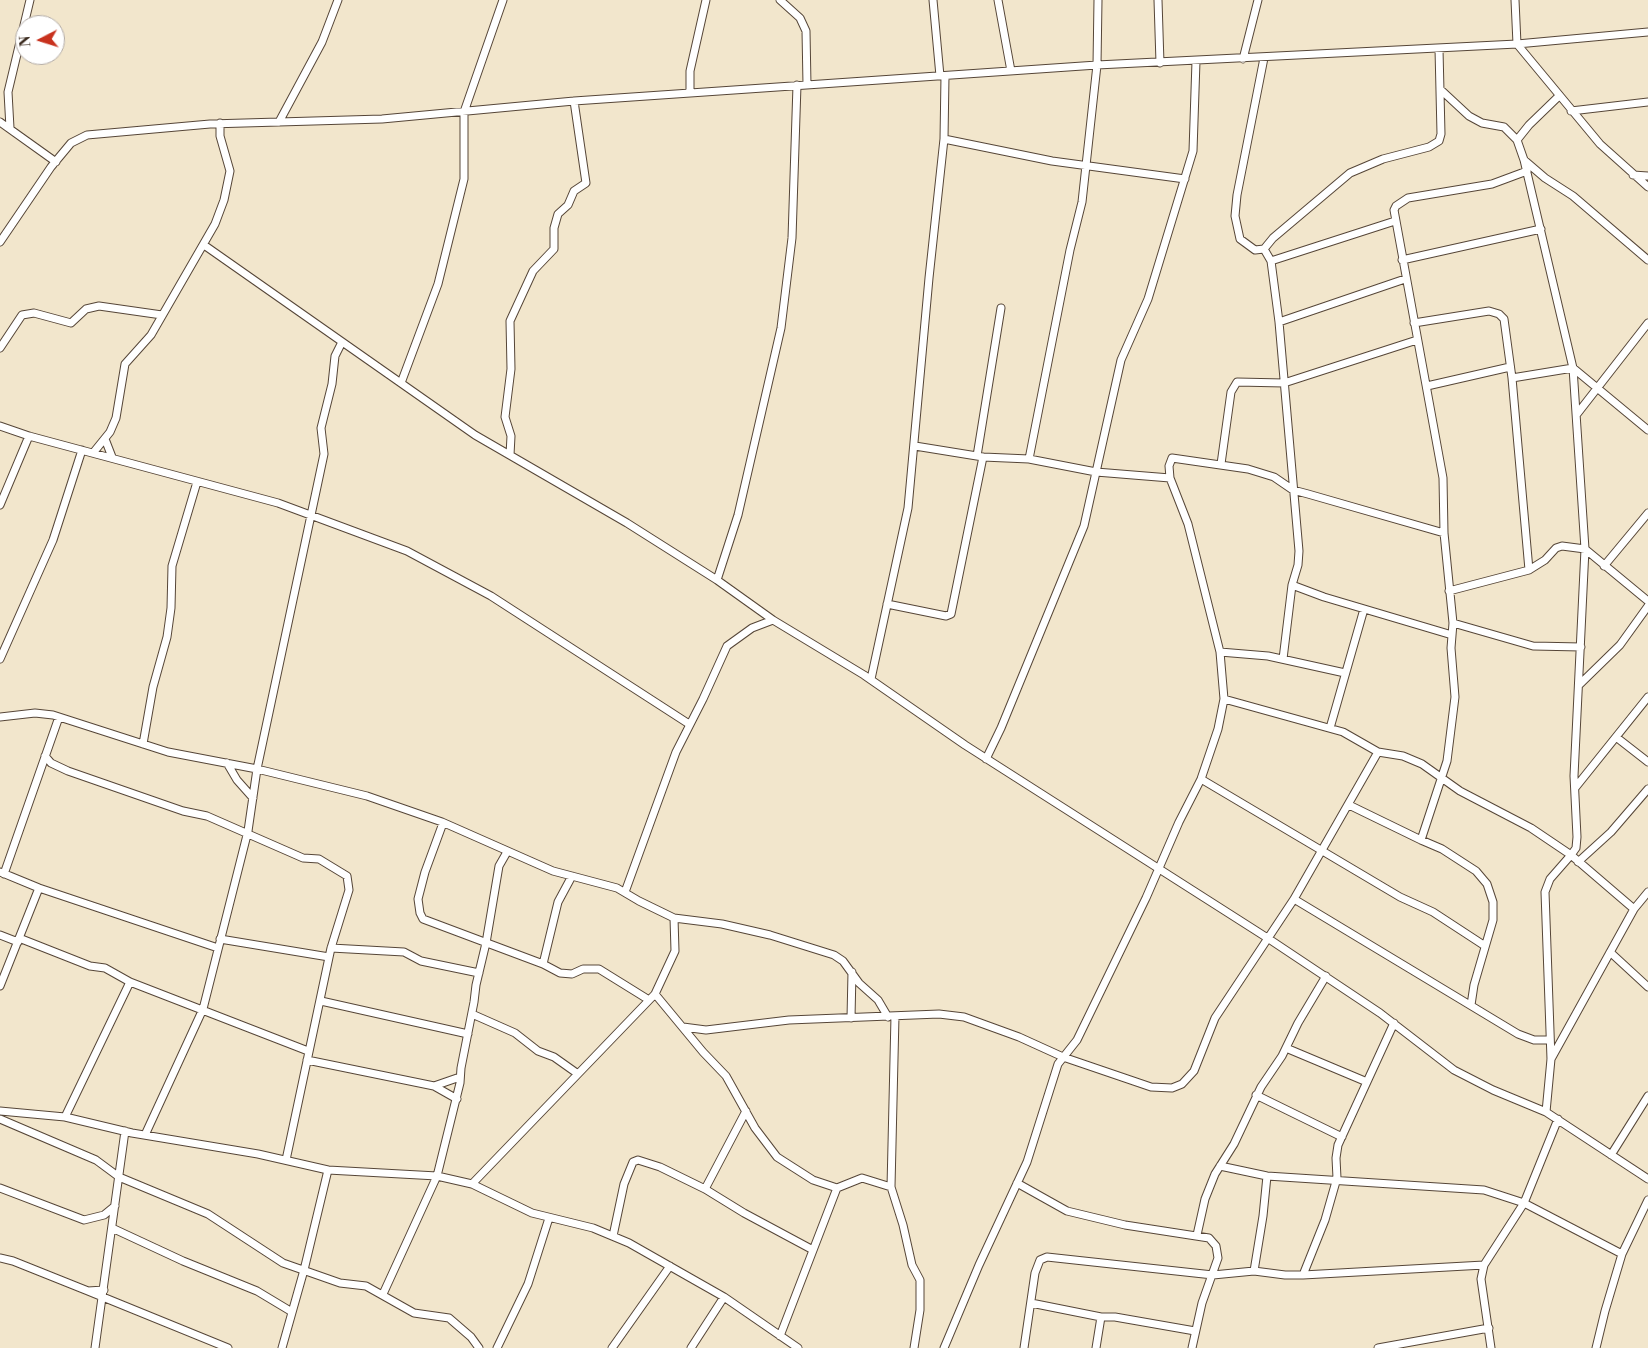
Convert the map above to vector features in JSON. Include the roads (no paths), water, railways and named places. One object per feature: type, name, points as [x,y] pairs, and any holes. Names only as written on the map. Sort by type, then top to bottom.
[{"type":"street","points":[[10,128],[8,92],[30,0]]},
{"type":"street","points":[[279,122],[322,42],[338,0]]},
{"type":"street","points":[[401,383],[438,284],[462,193],[464,180],[464,112],[502,0]]},
{"type":"street","points":[[690,93],[690,71],[706,0]]},
{"type":"street","points":[[780,0],[800,18],[806,31],[807,85]]},
{"type":"street","points":[[871,679],[908,508],[944,139],[943,76],[934,0]]},
{"type":"street","points":[[998,0],[1011,71]]},
{"type":"street","points":[[1029,459],[1070,250],[1082,202],[1097,65],[1098,0]]},
{"type":"street","points":[[1158,0],[1160,62]]},
{"type":"street","points":[[1243,59],[1258,0]]},
{"type":"street","points":[[1515,0],[1517,44],[1600,144],[1632,175],[1648,187]]},
{"type":"street","points":[[0,242],[71,143],[87,135],[220,124],[382,119],[574,101],[797,85],[1097,65],[1517,44],[1648,32]]},
{"type":"street","points":[[1264,58],[1237,195],[1235,216],[1240,239],[1255,250],[1264,249],[1279,232],[1350,173],[1383,159],[1429,147],[1439,141],[1441,134],[1439,48]]},
{"type":"street","points":[[986,759],[1001,728],[1084,526],[1121,360],[1148,299],[1193,151],[1196,61]]},
{"type":"street","points":[[717,580],[738,515],[781,328],[792,238],[797,85]]},
{"type":"street","points":[[1441,90],[1469,116],[1482,123],[1504,127],[1517,140],[1527,171],[1573,368],[1585,549],[1574,788],[1577,837],[1576,848],[1550,879],[1545,892],[1551,1059],[1546,1112]]},
{"type":"street","points":[[1517,140],[1528,125],[1559,96]]},
{"type":"street","points":[[510,455],[511,436],[505,416],[511,369],[510,321],[532,271],[554,250],[554,228],[558,214],[568,205],[574,191],[586,183],[574,101]]},
{"type":"street","points":[[1571,111],[1648,102]]},
{"type":"street","points":[[0,122],[10,128],[14,134],[56,162]]},
{"type":"street","points":[[93,453],[104,439],[116,418],[125,364],[151,335],[216,224],[230,171],[220,136],[220,124]]},
{"type":"street","points":[[944,139],[1087,166],[1185,179]]},
{"type":"street","points":[[1524,160],[1545,178],[1574,196],[1648,260]]},
{"type":"street","points":[[1421,840],[1447,761],[1454,705],[1452,623],[1444,533],[1443,478],[1395,221],[1396,206],[1408,198],[1492,184],[1527,171]]},
{"type":"street","points":[[1632,175],[1648,176]]},
{"type":"street","points":[[1271,261],[1395,221]]},
{"type":"street","points":[[1402,260],[1541,229]]},
{"type":"street","points":[[204,245],[475,435],[627,523],[717,580],[773,620],[871,679],[986,759],[1326,976],[1468,1078],[1546,1112],[1648,1179]]},
{"type":"street","points":[[1264,249],[1271,261],[1279,322],[1299,551],[1298,565],[1292,585],[1283,659]]},
{"type":"street","points":[[1279,322],[1406,279]]},
{"type":"street","points":[[0,348],[22,315],[34,313],[72,322],[86,309],[99,306],[162,315]]},
{"type":"street","points":[[887,604],[946,616],[952,614],[980,457],[1001,308]]},
{"type":"street","points":[[1414,323],[1489,311],[1499,314],[1504,320],[1512,378],[1529,570]]},
{"type":"street","points":[[1577,414],[1648,323]]},
{"type":"street","points":[[1221,464],[1232,386],[1237,382],[1284,383],[1417,340]]},
{"type":"street","points":[[145,1135],[203,1009],[247,834],[257,769],[324,454],[321,428],[332,384],[336,356],[342,342]]},
{"type":"street","points":[[1427,386],[1510,367]]},
{"type":"street","points":[[1512,378],[1573,368],[1648,430]]},
{"type":"street","points":[[0,426],[29,436],[278,503],[408,551],[491,596],[689,724]]},
{"type":"street","points":[[0,505],[29,436]]},
{"type":"street","points":[[104,439],[112,457]]},
{"type":"street","points":[[915,446],[980,457],[1029,459],[1096,472],[1170,478]]},
{"type":"street","points":[[0,659],[53,540],[82,450]]},
{"type":"street","points":[[944,1348],[1027,1162],[1058,1064],[1077,1040],[1159,870],[1179,822],[1201,779],[1218,729],[1224,699],[1220,652],[1188,524],[1170,478],[1169,466],[1172,458],[1248,469],[1274,477],[1294,490],[1444,533]]},
{"type":"street","points":[[143,744],[153,687],[167,637],[171,608],[172,566],[197,482]]},
{"type":"street","points":[[1604,566],[1648,513]]},
{"type":"street","points":[[1449,590],[1529,570],[1545,560],[1556,548],[1562,546],[1585,549],[1648,601]]},
{"type":"street","points":[[1292,585],[1364,609],[1452,634]]},
{"type":"street","points":[[1579,685],[1620,645],[1648,606]]},
{"type":"street","points":[[1330,728],[1364,609]]},
{"type":"street","points":[[625,892],[676,752],[703,699],[726,646],[752,628],[773,620]]},
{"type":"street","points":[[1452,623],[1533,646],[1581,647]]},
{"type":"street","points":[[1220,652],[1268,656],[1345,674]]},
{"type":"street","points":[[1574,788],[1648,697]]},
{"type":"street","points":[[1224,699],[1330,728],[1358,739],[1378,752],[1403,756],[1422,764],[1441,778],[1504,815],[1532,828],[1571,856],[1634,909]]},
{"type":"street","points":[[0,717],[35,713],[59,717],[168,752],[227,762],[347,790],[443,823],[553,872],[625,892],[638,902],[674,918],[722,924],[770,935],[834,954],[892,1017],[891,1187],[903,1225],[912,1264],[920,1280],[920,1310],[914,1348]]},
{"type":"street","points":[[59,717],[2,873],[39,888],[218,948]]},
{"type":"street","points":[[1616,737],[1648,762]]},
{"type":"street","points":[[683,1027],[706,1030],[789,1020],[939,1014],[964,1018],[1019,1037],[1063,1057],[1151,1087],[1172,1088],[1182,1084],[1194,1071],[1215,1018],[1237,982],[1269,939],[1294,899],[1320,850],[1349,805],[1378,752]]},
{"type":"street","points":[[45,756],[51,763],[68,771],[183,811],[207,816],[303,858],[319,859],[347,876],[349,890],[331,948],[286,1160]]},
{"type":"street","points":[[227,762],[237,780],[253,798]]},
{"type":"street","points":[[1201,779],[1400,897],[1434,912],[1485,946]]},
{"type":"street","points":[[1578,862],[1611,832],[1648,789]]},
{"type":"street","points":[[1349,805],[1442,850],[1476,871],[1487,884],[1493,902],[1492,920],[1471,1006]]},
{"type":"street","points":[[443,823],[425,872],[418,899],[420,913],[425,920],[565,974],[583,969],[599,969],[649,1000]]},
{"type":"street","points":[[384,1294],[437,1176],[457,1099],[499,866],[507,852]]},
{"type":"street","points":[[543,964],[558,902],[572,876]]},
{"type":"street","points":[[0,986],[39,888]]},
{"type":"street","points":[[1551,1059],[1634,909],[1648,892]]},
{"type":"street","points":[[1294,899],[1471,1006],[1528,1038],[1550,1040]]},
{"type":"street","points":[[472,1184],[655,994],[675,951],[674,918]]},
{"type":"street","points":[[0,935],[90,966],[105,968],[130,982],[308,1051]]},
{"type":"street","points":[[220,939],[329,957]]},
{"type":"street","points":[[331,948],[404,952],[421,961],[479,973]]},
{"type":"street","points":[[1610,952],[1648,988]]},
{"type":"street","points":[[851,1018],[852,972]]},
{"type":"street","points":[[1197,1235],[1205,1199],[1220,1166],[1234,1144],[1256,1096],[1286,1048],[1298,1023],[1326,976]]},
{"type":"street","points":[[65,1117],[130,982]]},
{"type":"street","points":[[655,994],[726,1076],[755,1128],[777,1157],[813,1180],[837,1188],[862,1178],[891,1187]]},
{"type":"street","points":[[320,1001],[468,1034]]},
{"type":"street","points":[[472,1014],[515,1034],[538,1051],[554,1057],[578,1074]]},
{"type":"street","points":[[1303,1275],[1326,1220],[1337,1178],[1336,1158],[1342,1137],[1394,1023]]},
{"type":"street","points":[[1286,1048],[1368,1082]]},
{"type":"street","points":[[307,1060],[434,1086],[457,1099]]},
{"type":"street","points":[[434,1086],[460,1077]]},
{"type":"street","points":[[1256,1096],[1342,1137]]},
{"type":"street","points":[[1611,1155],[1648,1096]]},
{"type":"street","points":[[0,1111],[65,1117],[125,1131],[286,1160],[328,1170],[437,1176],[472,1184],[532,1214],[593,1228],[629,1242],[724,1297],[798,1348]]},
{"type":"street","points":[[705,1189],[746,1111]]},
{"type":"street","points":[[0,1119],[96,1160],[119,1177],[208,1214],[283,1263],[340,1282],[366,1286],[384,1294],[414,1313],[449,1318],[472,1337],[479,1348]]},
{"type":"street","points":[[1491,1348],[1481,1280],[1484,1265],[1524,1203],[1558,1119]]},
{"type":"street","points":[[95,1348],[125,1131]]},
{"type":"street","points":[[613,1236],[624,1184],[633,1162],[644,1161],[705,1189],[744,1213],[813,1250]]},
{"type":"street","points":[[1220,1166],[1267,1176],[1337,1178],[1484,1190],[1524,1203],[1622,1254]]},
{"type":"street","points":[[282,1348],[304,1270],[328,1170]]},
{"type":"street","points":[[1254,1271],[1264,1216],[1267,1176]]},
{"type":"street","points":[[1017,1183],[1067,1211],[1125,1225],[1209,1238],[1216,1246],[1218,1258],[1192,1347],[1201,1348]]},
{"type":"street","points":[[0,1188],[84,1220],[104,1214],[115,1206]]},
{"type":"street","points":[[780,1336],[837,1188]]},
{"type":"street","points":[[1596,1348],[1622,1254],[1648,1200]]},
{"type":"street","points":[[497,1348],[528,1284],[548,1218]]},
{"type":"street","points":[[112,1228],[183,1262],[257,1291],[292,1312]]},
{"type":"street","points":[[1024,1348],[1035,1273],[1040,1260],[1047,1256],[1213,1275],[1254,1271],[1285,1276],[1484,1265]]},
{"type":"street","points":[[0,1258],[13,1260],[228,1348]]},
{"type":"street","points":[[612,1348],[670,1266]]},
{"type":"street","points":[[88,1291],[104,1290]]},
{"type":"street","points":[[691,1348],[724,1297]]},
{"type":"street","points":[[1031,1303],[1101,1317],[1115,1317],[1195,1332]]},
{"type":"street","points":[[1096,1348],[1101,1317]]},
{"type":"street","points":[[1378,1348],[1489,1328]]}]
